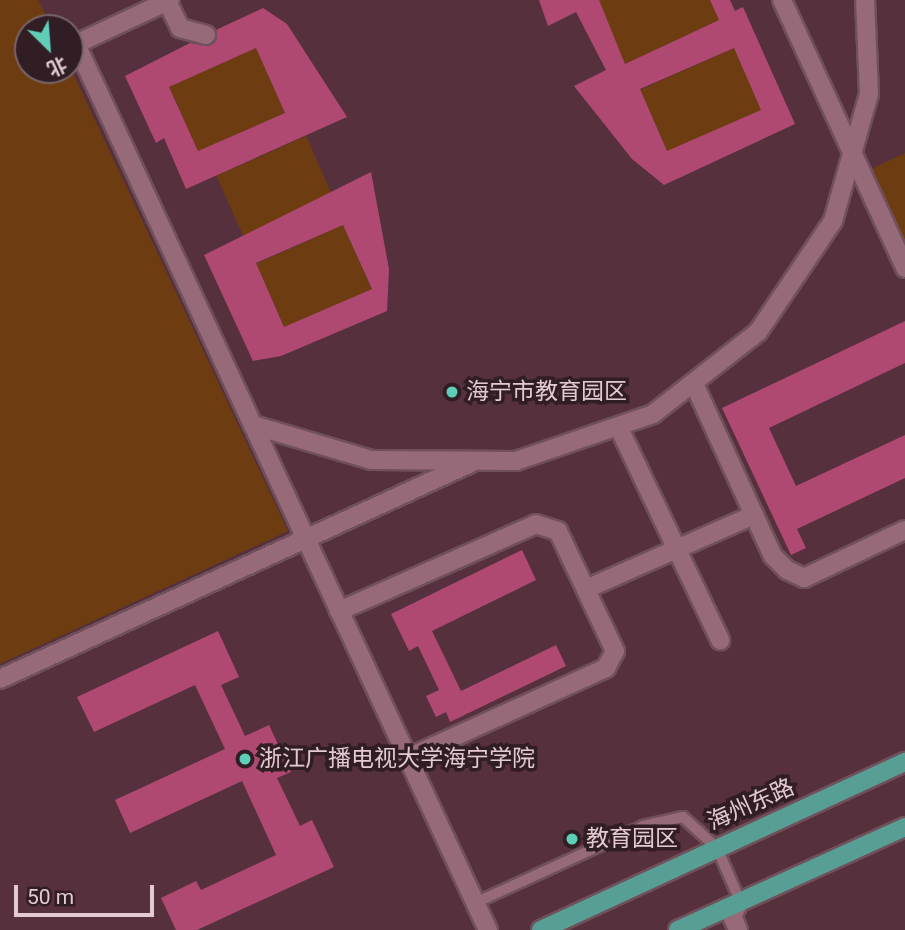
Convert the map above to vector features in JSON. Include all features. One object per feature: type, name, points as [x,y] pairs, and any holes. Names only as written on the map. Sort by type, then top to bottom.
[{"type":"main road","name":"海州东路","points":[[541,930],[905,762]]},
{"type":"main road","points":[[678,930],[905,827]]},
{"type":"street","points":[[782,0],[905,268]]},
{"type":"street","points":[[253,425],[372,460],[516,461],[620,430],[695,386],[758,332],[833,222],[869,94],[865,0]]},
{"type":"street","points":[[206,35],[180,28],[168,1],[76,44],[488,930]]},
{"type":"street","points":[[695,386],[773,556],[804,578],[905,530]]},
{"type":"street","points":[[620,430],[720,640]]},
{"type":"street","points":[[0,679],[305,536],[477,461]]},
{"type":"street","points":[[586,589],[754,515]]},
{"type":"street","points":[[340,611],[536,524],[558,531],[615,651],[606,668],[408,758]]},
{"type":"street","points":[[738,930],[732,916],[740,901]]},
{"type":"lane","points":[[475,903],[643,826],[684,817],[717,848],[740,901]]},
{"type":"shaded area","points":[[0,0],[38,0],[45,14],[14,14],[14,84],[78,84],[288,531],[0,664]]},
{"type":"shaded area","points":[[598,0],[710,0],[719,20],[625,64]]},
{"type":"shaded area","points":[[256,48],[285,113],[198,152],[169,87]]},
{"type":"shaded area","points":[[734,48],[762,110],[668,152],[640,90]]},
{"type":"shaded area","points":[[306,136],[333,196],[243,236],[216,176]]},
{"type":"shaded area","points":[[905,153],[905,268],[861,174]]},
{"type":"shaded area","points":[[343,225],[371,289],[285,328],[256,264]]},
{"type":"building","points":[[539,0],[599,0],[625,64],[719,20],[710,0],[730,0],[735,11],[743,7],[795,124],[664,185],[632,159],[574,86],[606,70],[576,12],[548,26]],"holes":[[[734,48],[761,110],[667,151],[640,89]]]},
{"type":"building","points":[[263,8],[287,24],[347,117],[186,189],[164,138],[156,143],[125,76],[190,43],[210,46],[216,30]],"holes":[[[256,48],[285,113],[198,151],[169,87]]]},
{"type":"building","points":[[371,172],[389,269],[387,311],[281,356],[253,361],[204,255]],"holes":[[[343,225],[372,289],[284,327],[256,263]]]},
{"type":"building","points":[[905,321],[905,363],[769,428],[796,486],[905,435],[905,478],[797,529],[806,548],[791,555],[722,408]]},
{"type":"building","points":[[522,550],[536,580],[432,631],[461,691],[556,645],[566,666],[450,722],[446,712],[436,717],[426,696],[439,690],[418,646],[409,651],[391,614]]},
{"type":"building","points":[[218,631],[239,677],[221,685],[245,736],[269,725],[291,772],[277,778],[300,826],[312,820],[334,867],[197,930],[176,930],[161,898],[196,881],[201,890],[276,855],[242,781],[130,833],[115,800],[225,749],[195,685],[94,732],[77,697]]},
{"type":"place","name":"海宁市教育园区","points":[[452,392]]},
{"type":"place","name":"浙江广播电视大学海宁学院","points":[[245,759]]},
{"type":"place","name":"教育园区","points":[[572,839]]}]
